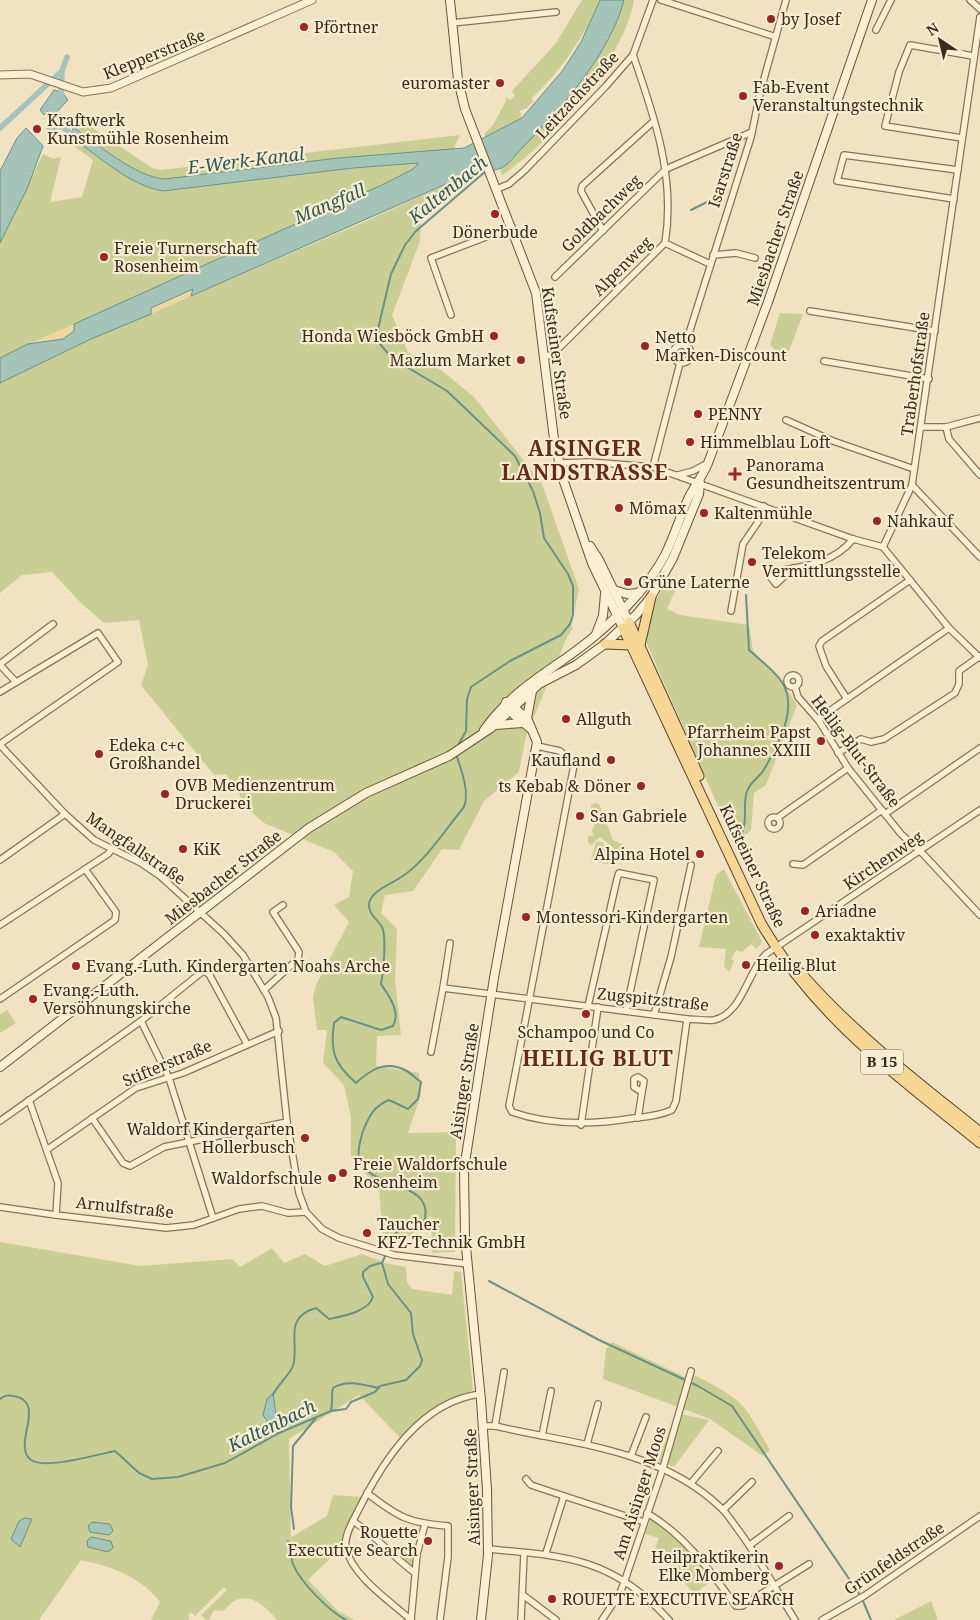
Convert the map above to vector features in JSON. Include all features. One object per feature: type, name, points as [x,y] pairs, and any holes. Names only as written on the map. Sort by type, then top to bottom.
[{"type":"main road","name":"Kufsteiner Straße","points":[[450,0],[458,80],[465,109],[536,293],[553,432],[568,492],[586,540],[592,563],[617,616],[626,625],[636,645],[778,947],[807,989],[848,1033],[980,1143]]},
{"type":"main road","name":"Miesbacher Straße","points":[[0,1066],[305,831],[337,810],[396,778],[449,756],[472,742],[510,706],[532,689],[550,677],[576,665],[605,644],[626,625],[651,597],[673,558],[699,494],[700,483],[768,302],[872,0]]},
{"type":"main road","name":"Miesbacher Straße","points":[[480,735],[495,725],[535,678],[596,635],[624,610],[639,593],[665,554],[692,491],[700,483]]},
{"type":"main road","name":"Kufsteiner Straße","points":[[586,540],[599,560],[624,610],[626,625]]},
{"type":"main road","points":[[614,590],[627,594],[639,593]]},
{"type":"main road","points":[[596,635],[603,616],[606,592]]},
{"type":"main road","points":[[605,644],[636,645],[651,597]]},
{"type":"main road","points":[[495,725],[525,720],[532,689]]},
{"type":"main road","name":"Aisinger Straße","points":[[481,1620],[488,1549],[483,1426],[468,1264],[464,1169],[492,994],[537,746],[533,731],[525,720],[510,706]]},
{"type":"main road","name":"Kufsteiner Straße","points":[[778,947],[842,1018],[980,1132]]},
{"type":"street","name":"Klepperstraße","points":[[0,76],[25,73],[83,92],[111,88],[312,0]]},
{"type":"street","name":"Leitzachstraße","points":[[495,186],[509,184],[524,171],[606,86],[633,55],[653,0]]},
{"type":"street","points":[[661,0],[776,37]]},
{"type":"street","name":"Isarstraße","points":[[684,346],[752,132],[786,0]]},
{"type":"street","points":[[876,30],[891,0]]},
{"type":"street","points":[[970,0],[980,9]]},
{"type":"street","points":[[452,24],[556,12]]},
{"type":"street","name":"Traberhofstraße","points":[[883,547],[912,484],[929,380],[973,56],[980,17]]},
{"type":"street","points":[[962,138],[885,126],[899,72],[910,45],[973,56]]},
{"type":"street","name":"Alpenweg","points":[[545,357],[554,353],[665,243],[669,222],[666,169],[654,120],[633,55]]},
{"type":"street","points":[[603,231],[580,191],[582,186],[654,120]]},
{"type":"street","points":[[666,169],[752,132]]},
{"type":"street","points":[[954,199],[837,180],[844,155],[958,170]]},
{"type":"street","name":"Goldbachweg","points":[[555,277],[666,169]]},
{"type":"street","points":[[451,315],[431,258],[512,227]]},
{"type":"street","points":[[665,243],[710,264]]},
{"type":"street","points":[[713,255],[736,253],[755,258]]},
{"type":"street","points":[[810,311],[935,331]]},
{"type":"street","name":"Isarstraße","points":[[679,346],[684,346],[689,350],[690,355],[688,360],[680,363],[675,360],[674,352],[679,346]]},
{"type":"street","points":[[824,360],[929,380]]},
{"type":"street","name":"Isarstraße","points":[[653,467],[680,363]]},
{"type":"street","points":[[921,428],[946,427],[980,418]]},
{"type":"street","points":[[786,420],[833,441],[914,469]]},
{"type":"street","points":[[946,427],[949,439],[980,475]]},
{"type":"street","points":[[560,463],[589,462],[653,467],[853,539],[883,547],[949,628],[980,657],[959,672],[959,684],[955,693],[884,739],[871,742],[861,739],[838,752]]},
{"type":"street","points":[[678,475],[693,472],[708,463]]},
{"type":"street","points":[[912,484],[980,557]]},
{"type":"street","points":[[732,611],[743,544],[758,522],[764,506]]},
{"type":"street","points":[[793,568],[832,559],[848,546],[853,539]]},
{"type":"street","points":[[847,699],[826,666],[819,646],[822,641],[910,580]]},
{"type":"street","points":[[16,682],[0,664],[53,624]]},
{"type":"street","points":[[818,719],[949,628]]},
{"type":"street","points":[[0,692],[98,633],[118,662],[0,745]]},
{"type":"street","name":"Heilig-Blut-Straße","points":[[795,687],[798,697],[818,719],[848,768],[901,834],[921,852],[980,915]]},
{"type":"street","name":"Mangfallstraße","points":[[0,745],[65,814],[94,840],[111,850],[141,863],[160,876],[200,912],[243,955],[264,990],[273,1009],[279,1031],[287,1122],[299,1193],[306,1212],[322,1228],[339,1238],[376,1250],[394,1255],[468,1264]]},
{"type":"street","points":[[537,746],[560,751],[574,766],[528,999],[509,1106],[512,1112],[528,1118],[581,1125],[638,1118],[667,1112],[674,1108],[687,1019]]},
{"type":"street","points":[[793,864],[804,865],[980,748]]},
{"type":"street","points":[[777,818],[848,768]]},
{"type":"street","name":"Kirchenweg","points":[[778,947],[921,852],[980,810]]},
{"type":"street","points":[[0,860],[65,814]]},
{"type":"street","points":[[0,925],[111,850]]},
{"type":"street","points":[[654,1014],[671,957],[691,865]]},
{"type":"street","points":[[0,999],[115,920],[116,912],[85,869]]},
{"type":"street","points":[[588,1006],[617,879],[619,873],[624,873],[654,880],[626,1011]]},
{"type":"street","points":[[264,990],[298,959],[299,952],[273,912],[283,905]]},
{"type":"street","points":[[431,1052],[450,943]]},
{"type":"street","name":"Zugspitzstraße","points":[[443,988],[687,1019],[711,1020],[728,1012],[740,997],[758,963],[778,947]]},
{"type":"street","points":[[0,1121],[141,1021],[199,973],[205,972],[209,974],[247,1044]]},
{"type":"street","points":[[581,1125],[598,1007]]},
{"type":"street","points":[[141,1021],[169,1078],[214,1218]]},
{"type":"street","name":"Stifterstraße","points":[[48,1149],[136,1088],[169,1078],[279,1031]]},
{"type":"street","points":[[638,1118],[642,1092]]},
{"type":"street","name":"Arnulfstraße","points":[[30,1100],[58,1183],[56,1215],[166,1228],[194,1225],[239,1209],[262,1206],[288,1213],[306,1212]]},
{"type":"street","points":[[92,1118],[123,1163],[130,1166],[164,1147],[188,1140],[287,1122]]},
{"type":"street","points":[[0,1207],[56,1215]]},
{"type":"street","name":"Am Aisinger Moos","points":[[602,1620],[620,1593],[625,1580],[663,1468],[691,1371]]},
{"type":"street","points":[[495,1426],[504,1372]]},
{"type":"street","points":[[542,1436],[551,1392]]},
{"type":"street","points":[[411,1620],[357,1571],[349,1558],[345,1545],[353,1521],[367,1493],[398,1445],[420,1423],[447,1402],[461,1396],[480,1394]]},
{"type":"street","points":[[587,1444],[598,1404]]},
{"type":"street","points":[[631,1456],[646,1417]]},
{"type":"street","points":[[483,1426],[495,1426],[587,1444],[631,1456],[663,1468],[691,1483],[723,1510],[750,1546],[795,1620]]},
{"type":"street","points":[[691,1483],[718,1451]]},
{"type":"street","points":[[526,1479],[531,1485],[644,1522]]},
{"type":"street","points":[[723,1510],[752,1482]]},
{"type":"street","points":[[367,1493],[401,1518],[425,1524],[448,1526],[448,1557],[440,1620]]},
{"type":"street","points":[[546,1553],[564,1496]]},
{"type":"street","points":[[647,1513],[662,1522],[683,1540],[736,1606],[742,1606],[808,1564]]},
{"type":"street","points":[[750,1546],[789,1516]]},
{"type":"street","name":"Grünfeldstraße","points":[[822,1620],[864,1596],[980,1516]]},
{"type":"street","points":[[353,1521],[368,1530],[393,1557],[415,1573]]},
{"type":"street","points":[[411,1620],[417,1554],[425,1524]]},
{"type":"street","points":[[488,1549],[524,1554],[546,1553],[565,1556],[625,1580],[669,1620]]},
{"type":"street","points":[[521,1620],[524,1554]]},
{"type":"street","points":[[523,1595],[556,1620]]},
{"type":"green space","points":[[582,0],[600,0],[587,27],[571,53],[543,88],[532,98],[533,101],[527,108],[519,111],[522,118],[486,137],[484,134],[493,125],[506,101],[505,97],[510,100],[515,96],[512,91],[556,43]]},
{"type":"green space","points":[[624,0],[634,0],[628,23],[601,72],[583,97],[542,143],[502,175],[500,169],[539,131],[584,78],[609,38]]},
{"type":"green space","points":[[76,117],[152,168],[161,170],[460,135],[453,150],[338,158],[165,179],[141,172],[105,150],[73,127]]},
{"type":"green space","points":[[72,138],[127,177],[151,188],[163,191],[353,168],[419,163],[413,169],[384,184],[0,358],[0,243],[43,154],[53,159],[61,157],[50,202],[82,197],[93,160],[71,144]]},
{"type":"green space","points":[[471,173],[449,196],[421,211],[420,241],[392,315],[408,352],[441,370],[474,397],[542,484],[579,589],[571,627],[573,628],[567,637],[526,736],[519,772],[484,801],[459,850],[442,849],[413,891],[385,895],[381,913],[397,929],[395,980],[401,1035],[377,1036],[376,1066],[419,1073],[421,1094],[408,1133],[456,1132],[455,1252],[432,1253],[431,1215],[425,1224],[400,1244],[383,1238],[379,1189],[351,1157],[351,1117],[344,1085],[323,1063],[327,1030],[317,1030],[313,997],[316,985],[349,922],[334,905],[349,897],[353,871],[334,852],[264,823],[248,809],[226,774],[214,775],[141,685],[148,665],[139,620],[104,623],[82,604],[52,572],[22,575],[0,593],[0,383],[91,339],[364,222]]},
{"type":"green space","points":[[780,313],[803,314],[786,359],[770,345]]},
{"type":"green space","points":[[670,577],[677,586],[667,609],[680,615],[749,625],[753,651],[783,683],[797,705],[766,785],[754,793],[751,830],[735,845],[646,642],[653,608],[660,592]]},
{"type":"green space","points":[[599,804],[613,840],[626,846],[627,851],[621,858],[620,866],[618,855],[614,848],[600,837],[591,845],[588,842],[588,837],[594,835],[592,831],[598,813],[591,809],[591,805]]},
{"type":"green space","points":[[596,842],[603,842],[613,866],[591,860]]},
{"type":"green space","points":[[724,869],[762,942],[757,949],[751,944],[742,952],[736,950],[731,959],[734,961],[729,972],[724,966],[726,949],[699,947],[716,875]]},
{"type":"green space","points":[[7,1010],[16,1023],[0,1033],[0,1014]]},
{"type":"green space","points":[[0,1242],[140,1266],[232,1259],[240,1267],[272,1248],[284,1263],[305,1254],[325,1266],[362,1254],[385,1263],[406,1267],[407,1282],[412,1289],[452,1295],[454,1271],[461,1272],[473,1390],[442,1409],[404,1442],[359,1395],[289,1439],[291,1537],[327,1516],[333,1495],[364,1497],[341,1548],[308,1580],[338,1611],[354,1620],[277,1620],[260,1603],[242,1598],[234,1601],[223,1611],[214,1610],[209,1620],[206,1620],[201,1615],[227,1590],[224,1587],[195,1616],[191,1612],[188,1615],[190,1620],[151,1620],[160,1602],[144,1586],[135,1579],[114,1569],[81,1560],[39,1620],[0,1620]],"holes":[[[276,1411],[277,1422],[270,1427],[263,1419]]]},
{"type":"green space","points":[[612,1342],[685,1377],[688,1373],[716,1386],[741,1404],[770,1450],[763,1456],[710,1419],[603,1379],[606,1349]]},
{"type":"green space","points":[[676,1413],[709,1420],[674,1467],[658,1461]]},
{"type":"green space","points":[[651,1519],[669,1532],[693,1554],[714,1579],[694,1594],[668,1563],[652,1557],[659,1538],[645,1534]]},
{"type":"green space","points":[[386,1544],[415,1554],[412,1568]]},
{"type":"green space","points":[[931,1601],[938,1620],[894,1620]]},
{"type":"sand","points":[[193,288],[191,296],[151,314],[151,308]]},
{"type":"sand","points":[[74,324],[74,331],[63,339],[28,344]]},
{"type":"water","points":[[600,0],[624,0],[618,19],[597,59],[553,116],[501,168],[471,173],[191,296],[193,289],[151,308],[151,314],[91,339],[0,383],[0,358],[28,344],[63,339],[74,331],[74,324],[384,184],[413,169],[419,163],[353,168],[163,191],[151,188],[127,177],[104,161],[72,138],[73,127],[129,166],[153,177],[165,179],[338,158],[464,148],[522,118],[563,70],[581,42]]},
{"type":"water","points":[[54,90],[62,92],[68,100],[53,116],[48,111],[44,115],[40,110]]},
{"type":"water","points":[[26,128],[43,146],[27,189],[0,243],[0,171],[17,138]]},
{"type":"water","points":[[273,1393],[277,1422],[270,1427],[263,1415],[267,1399]]},
{"type":"water","points":[[25,1518],[32,1519],[20,1547],[11,1539],[19,1521]]},
{"type":"water","points":[[92,1522],[110,1524],[113,1531],[109,1535],[90,1532],[88,1526]]},
{"type":"water","points":[[91,1537],[111,1541],[113,1548],[108,1552],[88,1547],[87,1541]]},
{"type":"waterway","points":[[0,128],[62,71],[67,57]]},
{"type":"waterway","points":[[61,98],[62,71]]},
{"type":"waterway","name":"E-Werk-Kanal","points":[[49,129],[60,126],[78,137]]},
{"type":"waterway","name":"Kaltenbach","points":[[457,747],[466,731],[467,699],[471,687],[510,661],[561,635],[570,624],[573,615],[573,586],[568,574],[544,538],[540,513],[533,491],[515,456],[447,391],[392,358],[380,344],[378,329],[391,274],[405,245],[416,231],[486,171]]},
{"type":"waterway","points":[[691,210],[721,195]]},
{"type":"waterway","points":[[739,840],[745,819],[746,794],[751,784],[763,771],[780,740],[787,716],[788,704],[787,692],[782,682],[771,669],[749,650],[746,595]]},
{"type":"waterway","name":"Kaltenbach","points":[[0,1399],[14,1396],[24,1400],[28,1406],[29,1415],[25,1445],[26,1453],[31,1460],[38,1463],[60,1462],[115,1451],[139,1473],[152,1479],[178,1477],[225,1463],[279,1433],[331,1411],[346,1409],[351,1402],[375,1392],[380,1386],[406,1380],[420,1366],[422,1360],[413,1334],[411,1313],[388,1284],[382,1263],[395,1234],[406,1224],[424,1222],[425,1208],[420,1198],[411,1191],[374,1175],[364,1168],[358,1151],[363,1131],[376,1108],[389,1100],[408,1109],[418,1099],[421,1082],[405,1070],[398,1067],[384,1066],[367,1074],[356,1083],[338,1063],[333,1049],[333,1033],[334,1023],[341,1017],[381,1030],[393,1026],[396,1015],[395,1010],[381,984],[384,956],[383,932],[382,927],[370,911],[370,899],[378,891],[412,869],[436,843],[464,807],[466,794],[456,754]]},
{"type":"waterway","points":[[273,1395],[293,1366],[295,1357],[294,1332],[299,1318],[306,1312],[316,1308],[329,1319],[361,1310],[373,1297],[363,1277],[363,1272],[370,1266],[381,1263]]},
{"type":"waterway","points":[[489,1281],[599,1340],[698,1386],[732,1406],[860,1595]]},
{"type":"waterway","points":[[331,1411],[333,1388],[338,1385],[350,1383],[379,1388]]},
{"type":"waterway","points":[[294,1529],[291,1507],[293,1446],[316,1418]]},
{"type":"waterway","points":[[274,1424],[279,1433]]},
{"type":"waterway","points":[[288,1541],[293,1564],[302,1579],[324,1603],[346,1620]]},
{"type":"waterway","points":[[863,1601],[871,1620]]},
{"type":"place","name":"by Josef","points":[[771,19]]},
{"type":"place","name":"Pförtner","points":[[304,27]]},
{"type":"place","name":"euromaster","points":[[500,83]]},
{"type":"place","name":"Fab-Event Veranstaltungstechnik","points":[[743,96]]},
{"type":"place","name":"Kraftwerk Kunstmühle Rosenheim","points":[[37,129]]},
{"type":"place","name":"Dönerbude","points":[[495,214]]},
{"type":"place","name":"Freie Turnerschaft Rosenheim","points":[[104,257]]},
{"type":"place","name":"Honda Wiesböck GmbH","points":[[494,336]]},
{"type":"place","name":"Netto Marken-Discount","points":[[645,346]]},
{"type":"place","name":"Mazlum Market","points":[[521,360]]},
{"type":"place","name":"PENNY","points":[[698,414]]},
{"type":"place","name":"Himmelblau Loft","points":[[690,442]]},
{"type":"place","name":"Panorama Gesundheitszentrum","points":[[735,474]]},
{"type":"place","name":"Mömax","points":[[619,508]]},
{"type":"place","name":"Kaltenmühle","points":[[704,513]]},
{"type":"place","name":"Nahkauf","points":[[877,521]]},
{"type":"place","name":"Telekom Vermittlungsstelle","points":[[752,562]]},
{"type":"place","name":"Grüne Laterne","points":[[628,582]]},
{"type":"place","name":"Allguth","points":[[566,719]]},
{"type":"place","name":"Pfarrheim Papst Johannes XXIII","points":[[821,741]]},
{"type":"place","name":"Edeka c+c Großhandel","points":[[99,754]]},
{"type":"place","name":"Kaufland","points":[[611,760]]},
{"type":"place","name":"ts Kebab & Döner","points":[[641,786]]},
{"type":"place","name":"OVB Medienzentrum Druckerei","points":[[165,794]]},
{"type":"place","name":"San Gabriele","points":[[580,816]]},
{"type":"place","name":"KiK","points":[[183,849]]},
{"type":"place","name":"Alpina Hotel","points":[[700,854]]},
{"type":"place","name":"Ariadne","points":[[805,911]]},
{"type":"place","name":"Montessori-Kindergarten","points":[[526,917]]},
{"type":"place","name":"exaktaktiv","points":[[815,935]]},
{"type":"place","name":"Heilig Blut","points":[[746,965]]},
{"type":"place","name":"Evang.-Luth. Kindergarten Noahs Arche","points":[[76,966]]},
{"type":"place","name":"Evang.-Luth. Versöhnungskirche","points":[[33,999]]},
{"type":"place","name":"Schampoo und Co","points":[[586,1014]]},
{"type":"place","name":"Waldorf Kindergarten Hollerbusch","points":[[305,1138]]},
{"type":"place","name":"Freie Waldorfschule Rosenheim","points":[[343,1173]]},
{"type":"place","name":"Waldorfschule","points":[[332,1178]]},
{"type":"place","name":"Taucher KFZ-Technik GmbH","points":[[367,1233]]},
{"type":"place","name":"Rouette Executive Search","points":[[428,1541]]},
{"type":"place","name":"Heilpraktikerin Elke Momberg","points":[[779,1566]]},
{"type":"place","name":"ROUETTE EXECUTIVE SEARCH","points":[[552,1599]]},
{"type":"district","name":"AISINGER LANDSTRASSE","points":[[585,461]]},
{"type":"district","name":"HEILIG BLUT","points":[[598,1059]]},
{"type":"water label","name":"Mangfall","points":[[330,204]]}]
